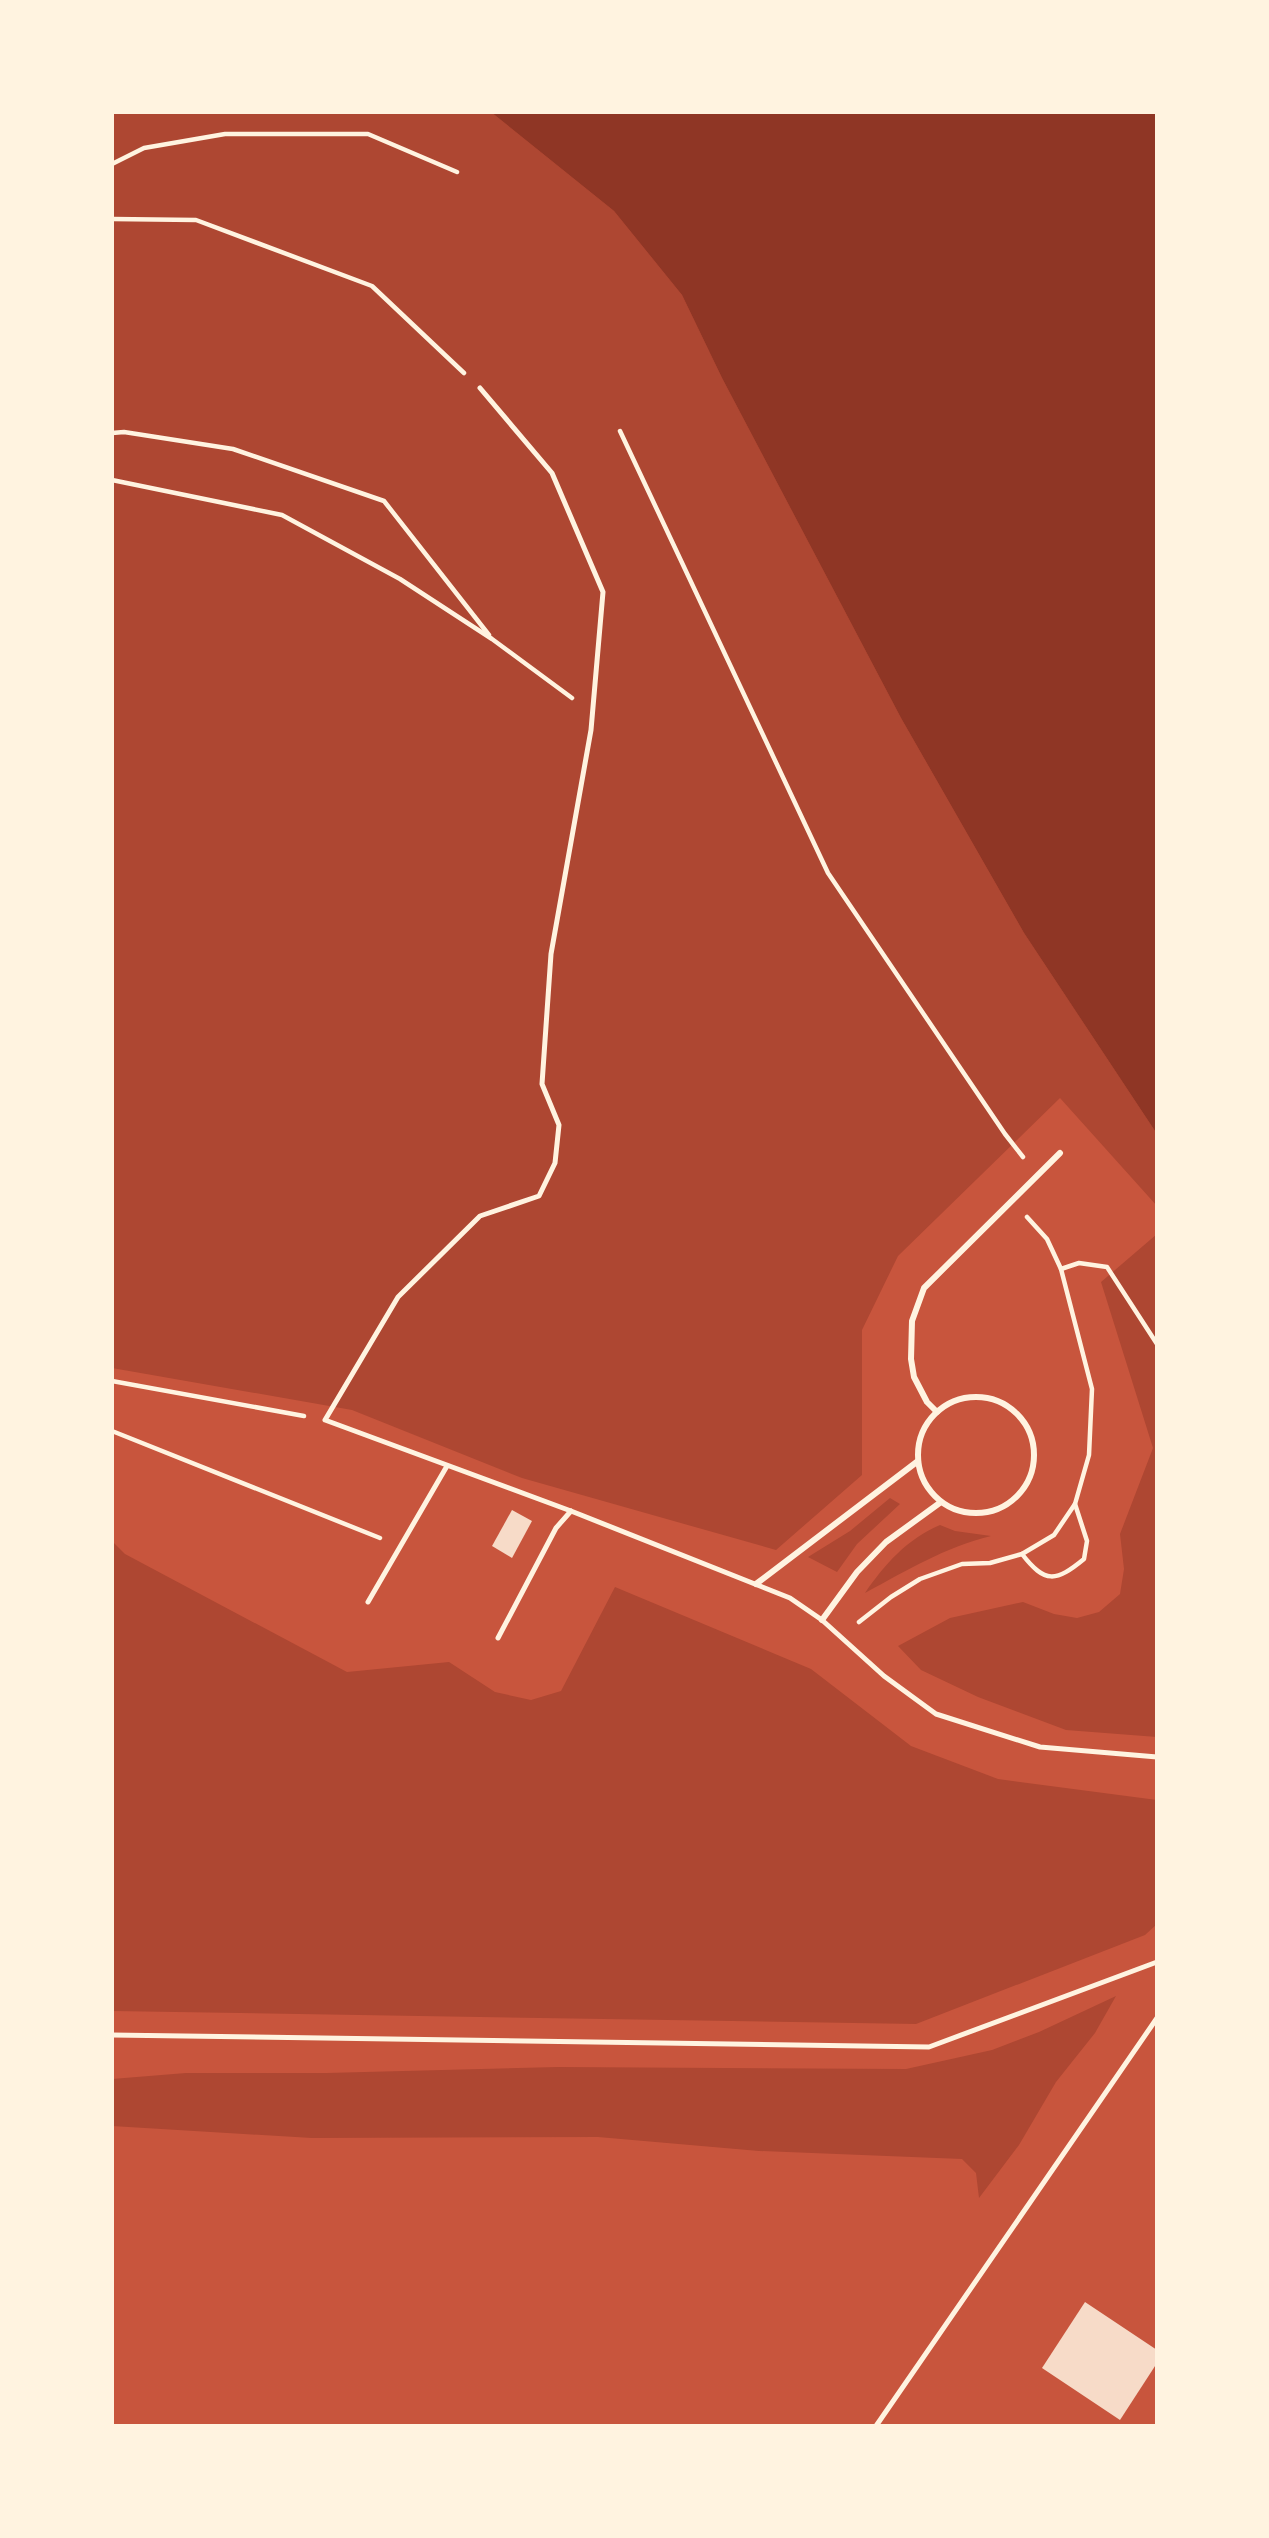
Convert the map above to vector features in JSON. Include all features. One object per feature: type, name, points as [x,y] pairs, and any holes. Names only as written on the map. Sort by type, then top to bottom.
[{"type":"street","points":[[937,1412],[927,1402],[914,1377],[911,1359],[912,1321],[924,1288],[1059,1153]]},
{"type":"street","points":[[977,1396],[1000,1401],[1018,1414],[1031,1434],[1035,1456],[1030,1479],[1017,1498],[998,1510],[975,1514],[953,1509],[940,1502],[921,1476],[918,1461],[922,1431],[937,1412],[955,1400],[977,1396]]},
{"type":"street","points":[[756,1584],[918,1461]]},
{"type":"street","points":[[822,1620],[857,1572],[886,1542],[940,1502]]},
{"type":"lane","points":[[480,388],[552,473],[603,592],[593,713],[551,954],[542,1084],[559,1125],[555,1163],[539,1196],[480,1216],[398,1297],[325,1420],[571,1511],[790,1598],[822,1620],[884,1676],[936,1714],[1040,1747],[1157,1757]]},
{"type":"lane","points":[[369,1602],[447,1466]]},
{"type":"lane","points":[[498,1638],[556,1528],[571,1511]]},
{"type":"lane","points":[[112,2035],[929,2047],[1157,1962]]},
{"type":"lane","points":[[876,2426],[1157,2018]]},
{"type":"path","points":[[112,164],[144,148],[225,134],[368,134],[457,172]]},
{"type":"path","points":[[112,219],[196,220],[372,286],[480,388]]},
{"type":"path","points":[[620,431],[828,873],[1010,1141]]},
{"type":"path","points":[[112,433],[124,432],[233,449],[384,501],[492,639]]},
{"type":"path","points":[[112,480],[282,515],[400,579],[492,639],[593,713]]},
{"type":"path","points":[[839,1637],[891,1597],[920,1579],[962,1564],[990,1563],[1022,1554],[1054,1535],[1075,1504],[1089,1455],[1092,1390],[1061,1269],[1047,1239]]},
{"type":"path","points":[[1061,1269],[1079,1263],[1107,1267],[1157,1344]]},
{"type":"path","points":[[112,1381],[325,1420]]},
{"type":"path","points":[[112,1432],[401,1546]]},
{"type":"path","points":[[1022,1554],[1036,1572],[1051,1576],[1067,1574],[1084,1559],[1087,1541],[1075,1504]]},
{"type":"shaded area","points":[[112,112],[491,112],[614,211],[682,295],[722,378],[901,718],[1024,933],[1157,1134],[1157,1206],[1060,1098],[898,1256],[862,1330],[862,1475],[776,1550],[522,1478],[352,1410],[112,1368]]},
{"type":"shaded area","points":[[491,112],[1157,112],[1157,1134],[1024,933],[901,718],[722,378],[682,295],[614,211]]},
{"type":"shaded area","points":[[1157,1234],[1157,1737],[1066,1730],[978,1697],[921,1670],[898,1646],[950,1618],[1023,1602],[1054,1614],[1077,1618],[1099,1612],[1120,1594],[1124,1569],[1120,1534],[1153,1448],[1101,1282]]},
{"type":"shaded area","points":[[890,1498],[900,1504],[857,1544],[837,1572],[808,1557],[850,1531]]},
{"type":"shaded area","points":[[940,1525],[955,1531],[991,1536],[942,1553],[865,1593],[898,1553],[917,1537]]},
{"type":"shaded area","points":[[112,1541],[125,1554],[347,1672],[449,1662],[495,1692],[531,1700],[561,1691],[615,1587],[811,1669],[911,1746],[998,1779],[1157,1800],[1157,1924],[1145,1935],[916,2024],[112,2011]]},
{"type":"shaded area","points":[[1116,1996],[1095,2033],[1056,2082],[1019,2145],[979,2198],[976,2173],[962,2159],[759,2151],[598,2137],[312,2138],[112,2126],[112,2079],[186,2073],[326,2073],[558,2067],[906,2069],[992,2050],[1039,2032]]},
{"type":"building","points":[[512,1510],[532,1521],[512,1558],[492,1546]]},
{"type":"building","points":[[1085,2302],[1157,2350],[1157,2363],[1120,2420],[1042,2368]]}]
